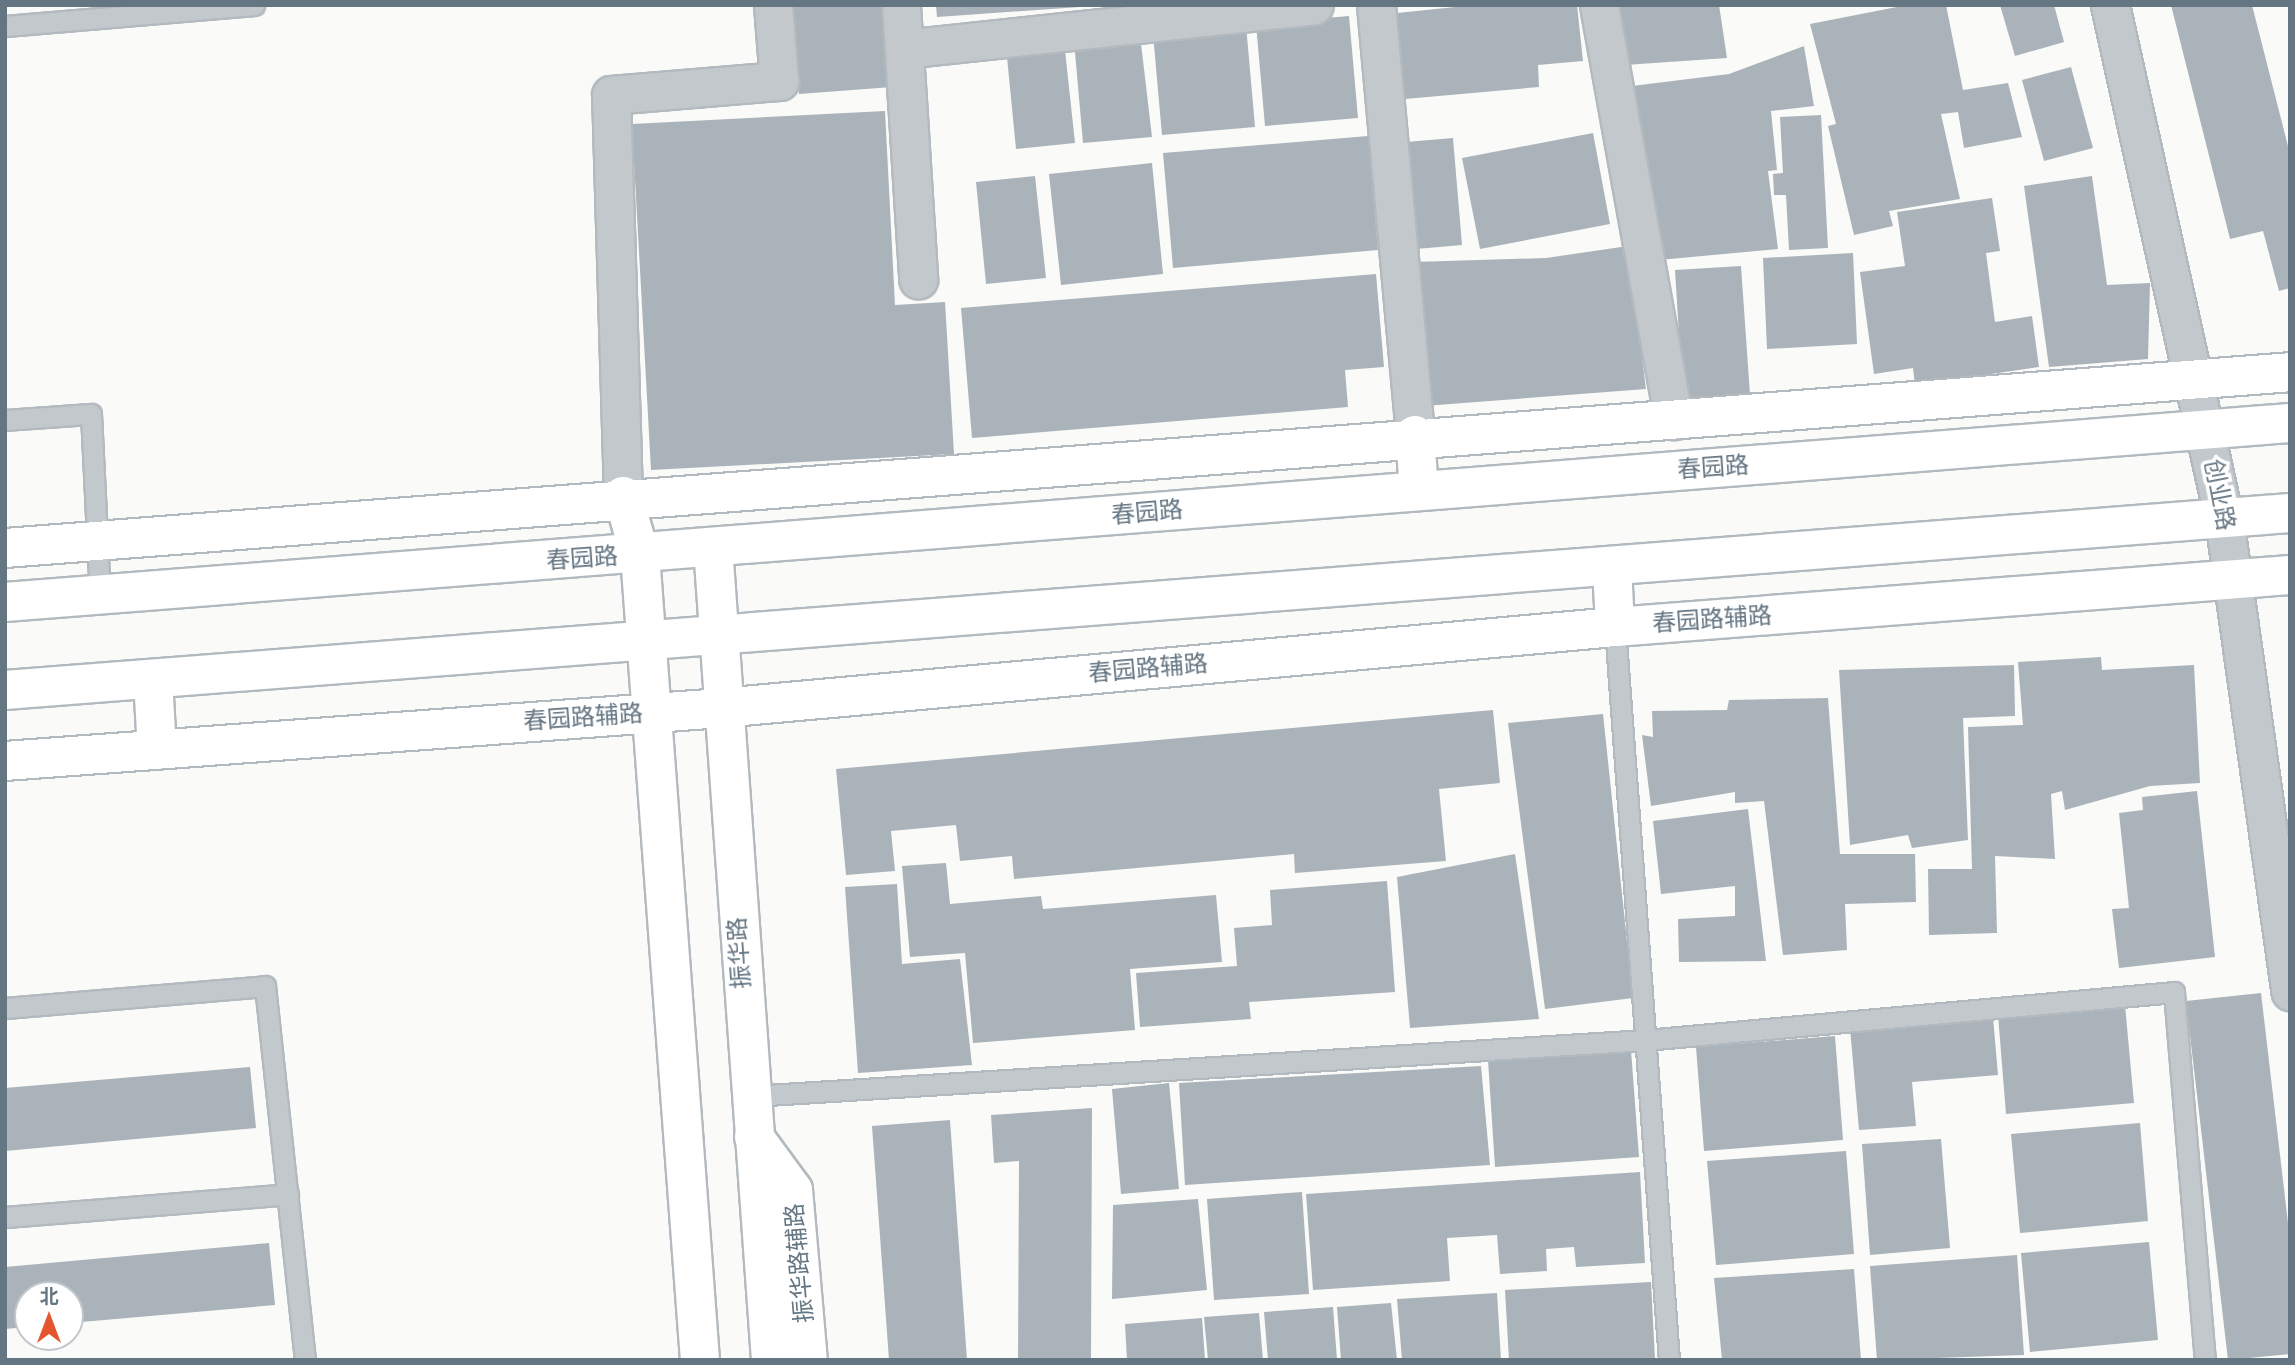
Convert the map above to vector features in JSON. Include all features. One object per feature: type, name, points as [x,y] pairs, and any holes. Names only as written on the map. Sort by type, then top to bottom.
[{"type":"main road","points":[[5,548],[623,496],[1415,435],[1674,420],[2290,372]]},
{"type":"main road","points":[[1674,420],[1683,471]]},
{"type":"main road","name":"春园路","points":[[5,602],[640,555],[713,547],[2290,423]]},
{"type":"main road","points":[[1415,435],[1419,491]]},
{"type":"main road","points":[[932,474],[958,528]]},
{"type":"main road","points":[[623,496],[640,555],[700,1360]]},
{"type":"main road","points":[[5,690],[716,638],[2290,513]]},
{"type":"main road","name":"振华路","points":[[713,547],[716,638],[771,1360]]},
{"type":"main road","points":[[1612,567],[1615,627]]},
{"type":"main road","name":"春园路辅路","points":[[5,761],[721,708],[1615,627],[2290,575]]},
{"type":"main road","points":[[153,679],[157,750]]},
{"type":"main road","name":"振华路辅路","points":[[754,1137],[793,1190],[808,1360]]},
{"type":"main road","points":[[677,1360],[668,1238],[683,1142]]},
{"type":"street","points":[[623,496],[611,95],[779,81],[774,5]]},
{"type":"street","points":[[901,5],[918,279]]},
{"type":"street","points":[[904,49],[1314,5]]},
{"type":"street","points":[[1377,5],[1415,435]]},
{"type":"street","points":[[1599,5],[1674,420]]},
{"type":"street","name":"创业路","points":[[2110,5],[2224,519],[2235,580],[2290,991]]},
{"type":"lane","points":[[5,26],[254,5]]},
{"type":"lane","points":[[5,420],[91,414],[100,595]]},
{"type":"lane","points":[[1615,627],[1669,1360]]},
{"type":"lane","points":[[5,1008],[265,986],[305,1360]]},
{"type":"lane","points":[[751,1096],[1645,1040],[2174,992],[2205,1360]]},
{"type":"lane","points":[[5,1217],[288,1194]]},
{"type":"building","points":[[792,5],[887,5],[892,87],[799,94]]},
{"type":"building","points":[[936,5],[1080,5],[1080,7],[937,17]]},
{"type":"building","points":[[1475,5],[1577,5],[1583,61],[1538,65],[1539,87],[1405,99],[1397,13]]},
{"type":"building","points":[[1614,5],[1719,5],[1727,58],[1625,65]]},
{"type":"building","points":[[1907,5],[1946,5],[1963,90],[2008,83],[2022,137],[1964,148],[1958,112],[1941,114],[1960,199],[1889,211],[1893,226],[1854,235],[1828,126],[1836,124],[1810,24]]},
{"type":"building","points":[[2000,5],[2054,5],[2064,42],[2015,56]]},
{"type":"building","points":[[2171,5],[2252,5],[2290,154],[2290,288],[2279,291],[2263,231],[2230,239]]},
{"type":"building","points":[[1349,16],[1358,118],[1265,126],[1256,24]]},
{"type":"building","points":[[1246,25],[1255,127],[1162,135],[1153,34]]},
{"type":"building","points":[[1140,35],[1152,137],[1083,143],[1074,41]]},
{"type":"building","points":[[1064,41],[1075,143],[1016,149],[1006,47]]},
{"type":"building","points":[[1804,46],[1814,106],[1771,111],[1777,170],[1768,171],[1778,249],[1659,260],[1632,86],[1729,74]]},
{"type":"building","points":[[2071,67],[2093,148],[2044,161],[2022,80]]},
{"type":"building","points":[[885,111],[895,305],[945,302],[954,454],[651,470],[632,124]]},
{"type":"building","points":[[1821,115],[1828,248],[1789,250],[1786,195],[1774,195],[1773,174],[1783,173],[1780,117]]},
{"type":"building","points":[[1593,133],[1610,224],[1480,249],[1462,158]]},
{"type":"building","points":[[1368,136],[1378,250],[1173,268],[1163,153]]},
{"type":"building","points":[[1453,138],[1462,245],[1416,249],[1406,142]]},
{"type":"building","points":[[1152,163],[1163,274],[1061,285],[1049,174]]},
{"type":"building","points":[[1035,176],[1046,278],[986,284],[976,182]]},
{"type":"building","points":[[2092,176],[2107,285],[2150,283],[2148,359],[2049,367],[2024,186]]},
{"type":"building","points":[[1992,198],[2000,251],[1986,253],[1995,322],[2032,316],[2039,367],[1915,385],[1913,368],[1874,374],[1860,272],[1905,266],[1897,212]]},
{"type":"building","points":[[1628,246],[1646,389],[1424,406],[1414,262],[1546,258]]},
{"type":"building","points":[[1853,253],[1857,344],[1767,349],[1763,258]]},
{"type":"building","points":[[1741,266],[1750,395],[1683,400],[1675,270]]},
{"type":"building","points":[[1376,274],[1384,367],[1345,370],[1348,407],[972,438],[961,308]]},
{"type":"building","points":[[2101,657],[2102,670],[2194,665],[2200,783],[2150,786],[2065,810],[2062,791],[2051,794],[2055,859],[1995,856],[1997,933],[1929,935],[1928,869],[1972,869],[1968,727],[2023,725],[2018,662]]},
{"type":"building","points":[[2014,665],[2015,716],[1963,718],[1968,840],[1912,848],[1908,835],[1850,845],[1839,670]]},
{"type":"building","points":[[1828,698],[1840,854],[1915,854],[1916,902],[1845,904],[1847,950],[1783,955],[1764,801],[1735,803],[1735,792],[1651,806],[1642,735],[1653,737],[1652,711],[1727,710],[1729,700]]},
{"type":"building","points":[[1493,710],[1500,783],[1439,789],[1446,861],[1295,873],[1294,854],[1014,879],[1012,856],[960,861],[956,825],[891,831],[895,871],[846,875],[836,769]]},
{"type":"building","points":[[1603,714],[1633,998],[1545,1009],[1508,723]]},
{"type":"building","points":[[2197,791],[2215,957],[2119,968],[2112,909],[2129,908],[2119,813],[2143,810],[2142,797]]},
{"type":"building","points":[[1748,809],[1766,961],[1679,962],[1678,919],[1735,916],[1735,886],[1661,894],[1653,821]]},
{"type":"building","points":[[1515,854],[1539,1019],[1410,1028],[1397,877]]},
{"type":"building","points":[[946,863],[950,904],[1041,896],[1043,909],[1216,895],[1222,962],[1130,969],[1135,1030],[973,1043],[965,953],[910,957],[902,866]]},
{"type":"building","points":[[1387,881],[1395,992],[1249,1002],[1251,1019],[1140,1027],[1136,973],[1237,966],[1234,928],[1272,925],[1270,890]]},
{"type":"building","points":[[897,884],[902,964],[960,959],[972,1065],[858,1073],[845,887]]},
{"type":"building","points":[[2261,993],[2290,1240],[2290,1354],[2228,1360],[2186,1001]]},
{"type":"building","points":[[2125,1005],[2134,1103],[2006,1114],[1998,1015]]},
{"type":"building","points":[[1993,1017],[1998,1075],[1912,1082],[1916,1126],[1859,1130],[1850,1028]]},
{"type":"building","points":[[1835,1036],[1843,1140],[1704,1151],[1696,1047]]},
{"type":"building","points":[[1631,1050],[1639,1157],[1495,1167],[1488,1060]]},
{"type":"building","points":[[1481,1066],[1490,1165],[1185,1185],[1179,1083]]},
{"type":"building","points":[[250,1067],[256,1128],[5,1151],[5,1088]]},
{"type":"building","points":[[1169,1083],[1179,1189],[1121,1194],[1112,1089]]},
{"type":"building","points":[[1092,1108],[1091,1360],[1018,1360],[1019,1161],[994,1163],[991,1115]]},
{"type":"building","points":[[950,1120],[967,1360],[889,1360],[872,1126]]},
{"type":"building","points":[[2140,1123],[2148,1221],[2020,1233],[2011,1134]]},
{"type":"building","points":[[1941,1139],[1950,1248],[1870,1255],[1862,1144]]},
{"type":"building","points":[[1846,1151],[1854,1254],[1716,1265],[1707,1161]]},
{"type":"building","points":[[1640,1172],[1645,1263],[1576,1267],[1574,1247],[1546,1249],[1547,1271],[1500,1274],[1497,1235],[1447,1238],[1450,1281],[1313,1290],[1306,1194]]},
{"type":"building","points":[[1302,1192],[1309,1294],[1214,1300],[1207,1199]]},
{"type":"building","points":[[1198,1199],[1207,1290],[1112,1299],[1113,1205]]},
{"type":"building","points":[[2149,1242],[2158,1340],[2030,1352],[2021,1253]]},
{"type":"building","points":[[269,1243],[275,1305],[84,1322],[84,1281],[14,1281],[14,1328],[5,1329],[5,1267]]},
{"type":"building","points":[[2017,1255],[2024,1355],[1877,1360],[1870,1266]]},
{"type":"building","points":[[1854,1269],[1861,1360],[1722,1360],[1714,1278]]},
{"type":"building","points":[[1651,1282],[1655,1360],[1509,1360],[1505,1290]]},
{"type":"building","points":[[1497,1293],[1501,1360],[1402,1360],[1397,1299]]},
{"type":"building","points":[[1391,1303],[1397,1360],[1341,1360],[1337,1307]]},
{"type":"building","points":[[1333,1307],[1337,1360],[1268,1360],[1264,1312]]},
{"type":"building","points":[[1259,1313],[1263,1360],[1208,1360],[1204,1317]]},
{"type":"building","points":[[1202,1318],[1205,1360],[1127,1360],[1125,1324]]}]
